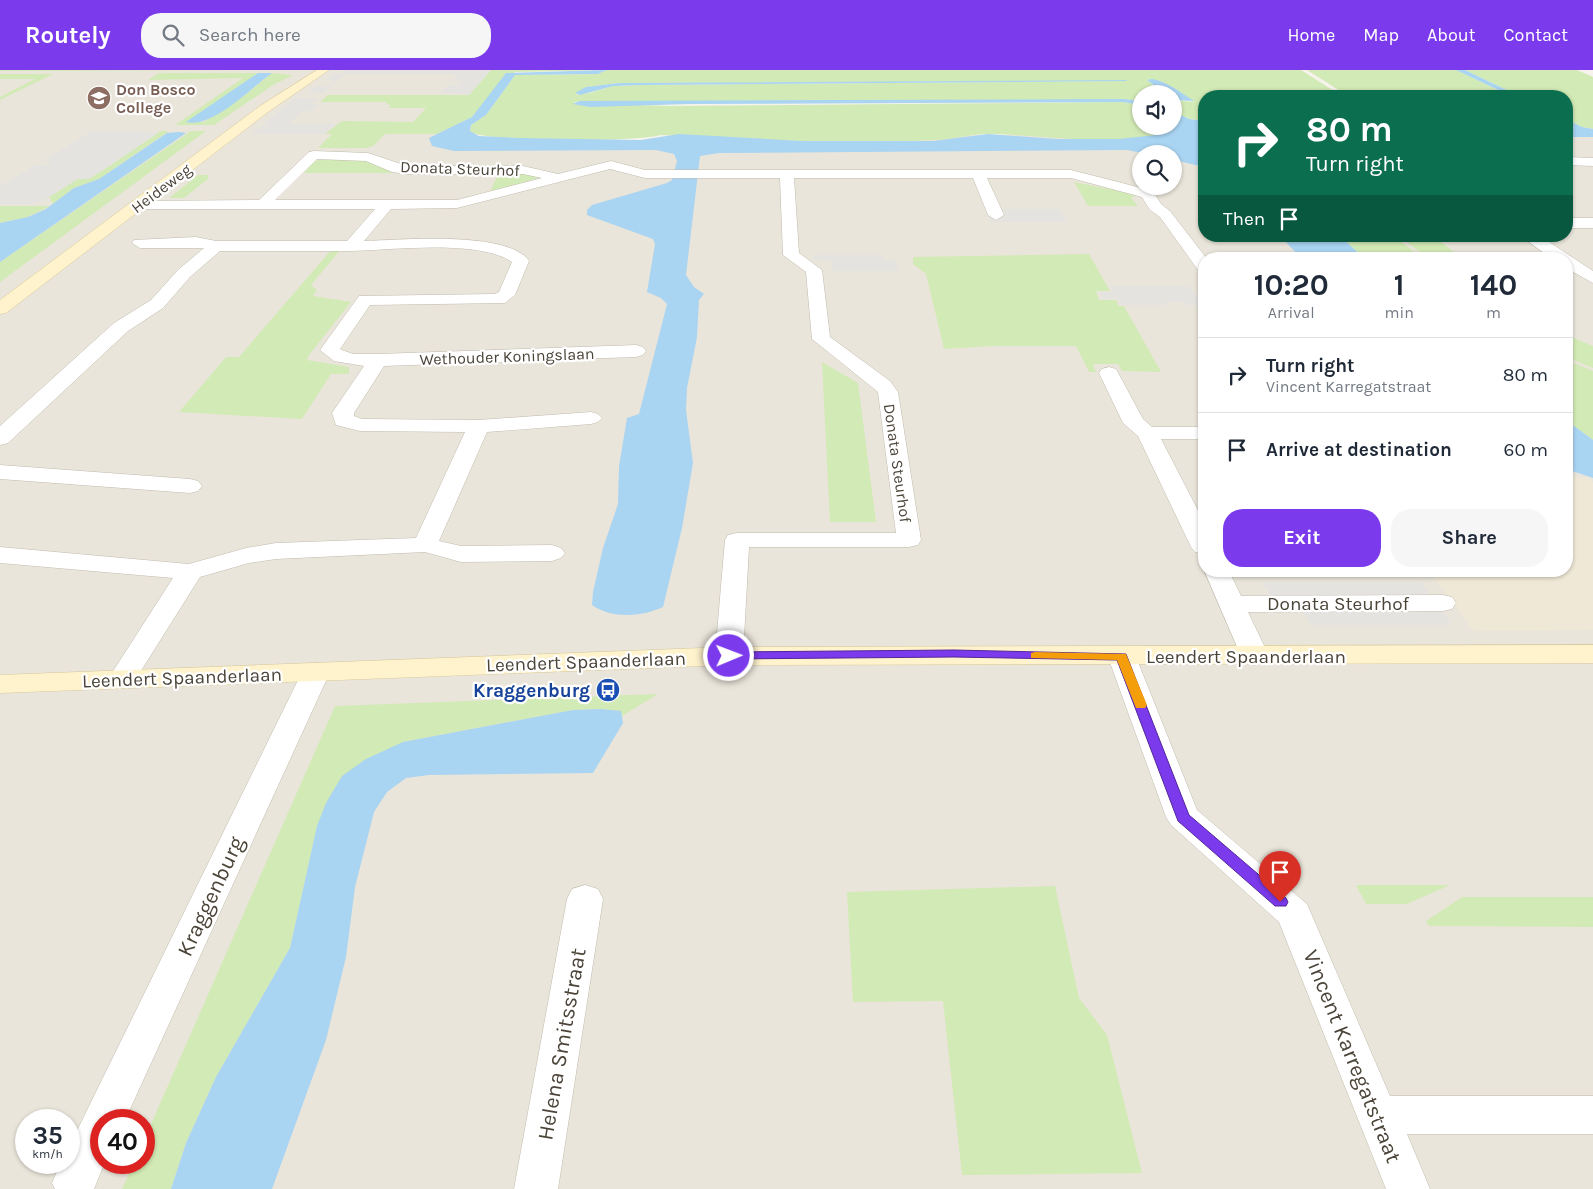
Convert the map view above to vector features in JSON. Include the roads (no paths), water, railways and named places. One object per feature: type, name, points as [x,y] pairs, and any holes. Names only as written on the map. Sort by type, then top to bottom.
[{"type":"street","name":"Heideweg","points":[[0,309],[264,109],[324,70]]},
{"type":"street","name":"Donata Steurhof","points":[[262,205],[314,155],[362,156],[397,169],[524,170],[558,178]]},
{"type":"street","points":[[1573,161],[1593,162]]},
{"type":"street","name":"Donata Steurhof","points":[[139,205],[386,205],[465,203],[611,165],[636,174],[1071,174],[1148,194],[1155,207],[1165,214],[1198,258]]},
{"type":"street","name":"Donata Steurhof","points":[[729,656],[737,540],[909,540],[888,392],[883,386],[821,339],[814,270],[790,255],[788,174]]},
{"type":"street","points":[[978,174],[996,215]]},
{"type":"street","points":[[140,243],[196,242],[216,246],[352,246],[386,205]]},
{"type":"street","points":[[1573,223],[1593,223]]},
{"type":"street","points":[[1538,242],[1553,252]]},
{"type":"street","name":"Wethouder Koningslaan","points":[[352,246],[475,244],[500,248],[517,256],[521,261],[506,295],[499,299],[365,300],[330,350],[336,355],[350,359],[378,360],[636,351]]},
{"type":"street","points":[[0,438],[121,327],[139,318],[170,293],[175,283],[216,246]]},
{"type":"street","points":[[1573,265],[1593,278]]},
{"type":"street","points":[[378,360],[343,412],[344,420],[360,425],[479,426],[591,418]]},
{"type":"street","points":[[1109,373],[1134,423],[1147,434],[1198,535]]},
{"type":"street","points":[[425,545],[479,426]]},
{"type":"street","points":[[1147,434],[1198,433]]},
{"type":"street","points":[[0,472],[190,486]]},
{"type":"street","points":[[0,555],[190,572],[246,556],[276,552],[425,545],[461,554],[552,553]]},
{"type":"street","points":[[122,679],[190,572]]},
{"type":"street","name":"Donata Steurhof","points":[[1219,577],[1255,656]]},
{"type":"street","name":"Donata Steurhof","points":[[1232,604],[1444,603]]},
{"type":"street","name":"Leendert Spaanderlaan","points":[[0,684],[729,656],[954,654],[1122,657],[1593,654]]},
{"type":"street","name":"Vincent Karregatstraat","points":[[1122,657],[1183,817],[1294,914],[1408,1189]]},
{"type":"street","name":"Kraggenburg","points":[[109,1109],[316,672]]},
{"type":"street","name":"Helena Smitsstraat","points":[[536,1189],[585,899]]},
{"type":"street","points":[[1378,1115],[1593,1115]]},
{"type":"street","points":[[74,1183],[90,1149]]},
{"type":"water","points":[[607,70],[598,74],[515,75],[486,115],[471,125],[470,131],[479,136],[641,140],[679,134],[802,141],[933,141],[988,134],[1058,139],[1119,139],[1156,135],[1182,135],[1182,116],[1198,120],[1198,166],[1182,162],[1182,145],[1132,145],[1132,151],[719,153],[700,156],[686,275],[694,287],[704,294],[699,300],[697,337],[687,388],[686,410],[693,463],[682,528],[663,607],[645,613],[627,615],[608,613],[592,605],[593,592],[603,548],[618,504],[619,466],[627,418],[639,414],[667,304],[661,298],[647,292],[655,244],[653,239],[587,215],[587,210],[592,205],[667,183],[672,180],[677,161],[674,154],[656,150],[454,151],[432,146],[429,138],[472,117],[506,73]]},
{"type":"water","points":[[1456,70],[1465,70],[1507,90],[1498,90]]},
{"type":"water","points":[[258,73],[272,73],[243,97],[219,113],[208,119],[186,122]]},
{"type":"water","points":[[1126,80],[642,85],[613,86],[580,95],[575,93],[586,87],[619,83]]},
{"type":"water","points":[[1147,80],[1158,80],[1168,85],[1153,85]]},
{"type":"water","points":[[1182,94],[1194,101],[1182,100]]},
{"type":"water","points":[[1123,99],[1132,100],[1132,104],[1123,102],[689,104],[590,107],[573,104],[579,101]]},
{"type":"water","points":[[1573,122],[1593,129],[1593,137],[1573,137]]},
{"type":"water","points":[[167,133],[186,133],[0,262],[0,223],[28,217],[46,209],[74,188],[99,179]]},
{"type":"water","points":[[1286,242],[1347,242],[1357,252],[1295,252]]},
{"type":"water","points":[[1573,425],[1593,440],[1593,478],[1573,471]]},
{"type":"water","points":[[601,709],[621,711],[623,723],[593,773],[429,775],[406,778],[387,792],[374,812],[355,887],[346,957],[326,1040],[272,1189],[171,1189],[186,1143],[216,1077],[290,948],[317,826],[326,803],[342,776],[366,759],[403,742],[573,710]]},
{"type":"place","name":"Don Bosco College","points":[[99,98]]},
{"type":"place","name":"Kraggenburg","points":[[608,690]]}]
